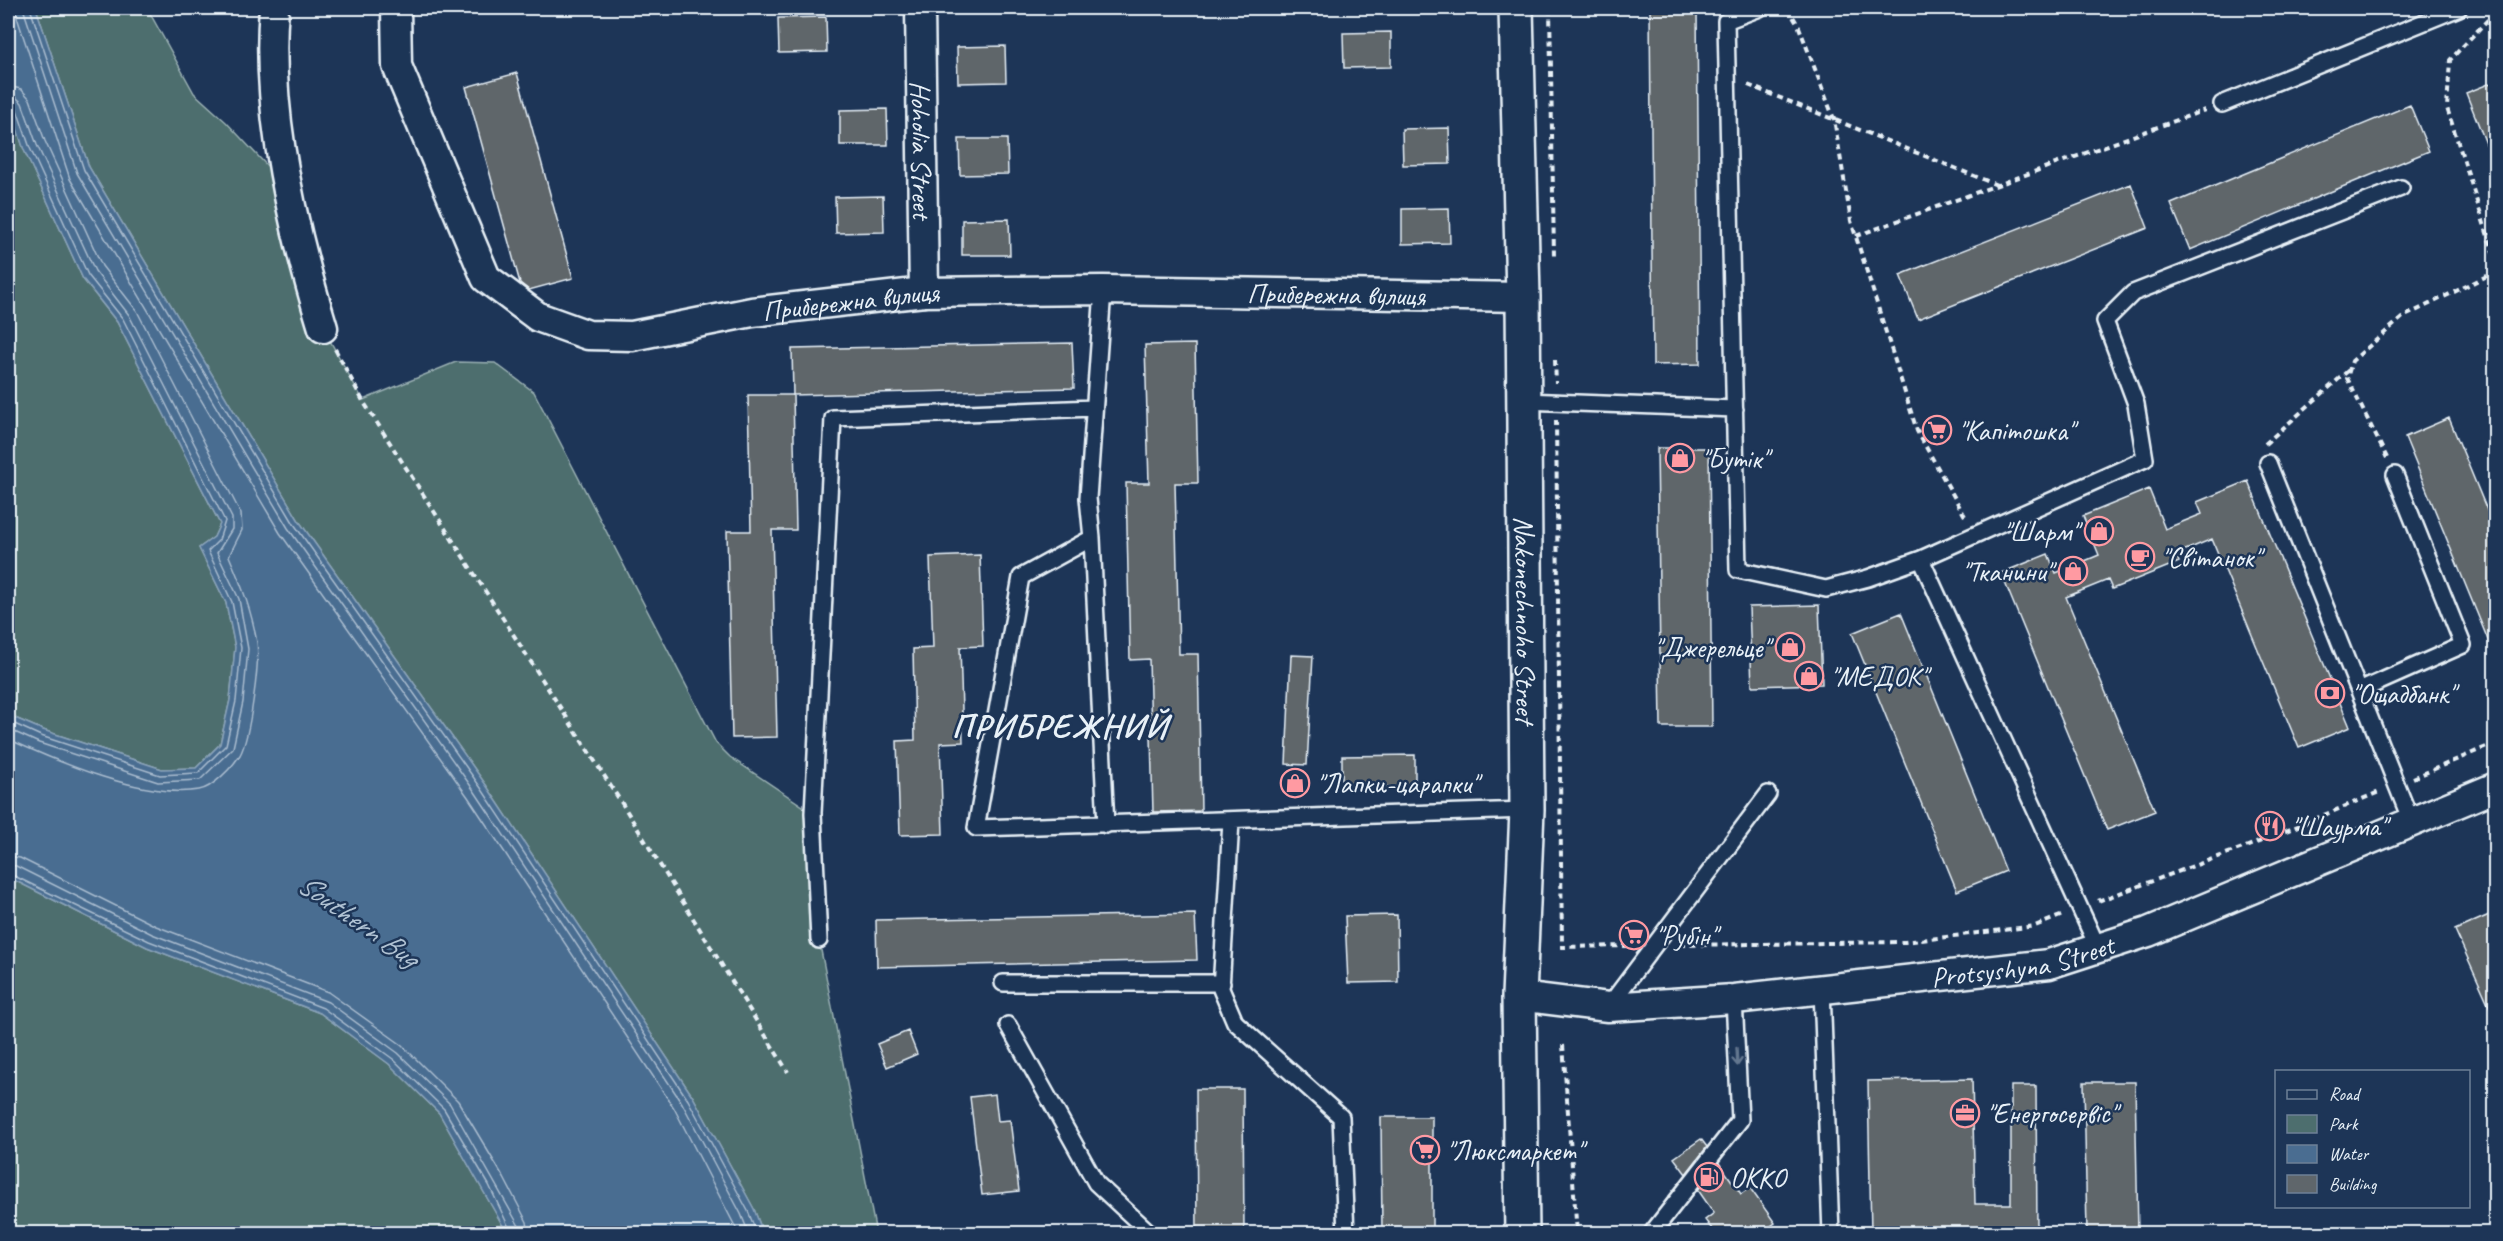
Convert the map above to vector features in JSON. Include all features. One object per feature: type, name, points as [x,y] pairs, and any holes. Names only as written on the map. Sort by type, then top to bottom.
[{"type":"street","points":[[274,8],[275,95],[288,188],[303,260],[323,328]]},
{"type":"street","name":"Прибережна вулиця","points":[[396,8],[397,66],[486,278],[538,317],[588,335],[632,336],[752,312],[924,292],[1103,290],[1522,297]]},
{"type":"street","name":"Hoholia Street","points":[[920,8],[924,292]]},
{"type":"street","name":"Nakonechnoho Street","points":[[1516,8],[1524,401],[1527,810],[1519,996],[1522,1233]]},
{"type":"street","name":"Protsyshyna Street","points":[[1519,996],[1608,1007],[1734,999],[2049,964],[2148,932],[2496,787]]},
{"type":"lane","points":[[1760,8],[1726,21],[1738,570],[1826,589],[1868,578],[1921,559],[2145,459],[2136,404],[2105,321],[2133,293],[2401,188]]},
{"type":"lane","points":[[2222,104],[2459,8]]},
{"type":"lane","points":[[1103,290],[1088,498],[1106,825]]},
{"type":"lane","points":[[1524,401],[1735,409]]},
{"type":"lane","points":[[819,940],[813,813],[833,418],[1094,408]]},
{"type":"lane","points":[[2268,463],[2411,821]]},
{"type":"lane","points":[[2359,691],[2463,645],[2395,475]]},
{"type":"lane","points":[[1092,538],[1021,577],[976,828],[1527,810]]},
{"type":"lane","points":[[1921,559],[2098,948]]},
{"type":"lane","points":[[1608,1007],[1768,794]]},
{"type":"lane","points":[[1231,821],[1221,989],[1235,1022],[1341,1118],[1346,1233]]},
{"type":"lane","points":[[1003,983],[1222,982]]},
{"type":"lane","points":[[1822,989],[1831,1233]]},
{"type":"lane","points":[[1651,1233],[1740,1120],[1734,999]]},
{"type":"lane","points":[[1008,1025],[1096,1183],[1151,1233]]},
{"type":"path","points":[[1550,8],[1554,264]]},
{"type":"path","points":[[1788,8],[1799,27],[1834,119],[1856,236],[1917,431],[1975,535]]},
{"type":"path","points":[[2395,475],[2347,378],[2352,360],[2403,317],[2495,272],[2494,258],[2447,108],[2450,60],[2496,11]]},
{"type":"path","points":[[1727,77],[1998,185]]},
{"type":"path","points":[[1856,236],[2222,104]]},
{"type":"path","points":[[323,328],[363,401],[623,805],[788,1072]]},
{"type":"path","points":[[1555,356],[1562,947],[1905,942],[2035,926],[2267,839],[2496,743]]},
{"type":"path","points":[[2268,463],[2265,442],[2349,370]]},
{"type":"path","points":[[1563,1045],[1578,1233]]},
{"type":"green space","points":[[36,8],[147,8],[194,93],[226,122],[288,188],[323,328],[363,400],[456,362],[495,363],[534,392],[716,743],[730,757],[813,813],[819,940],[876,1233],[763,1233],[754,1209],[693,1097],[486,785],[299,521],[89,167]]},
{"type":"green space","points":[[8,101],[24,150],[83,279],[117,322],[220,524],[214,537],[199,548],[226,603],[235,647],[230,700],[220,744],[196,768],[162,769],[43,730],[8,715]]},
{"type":"green space","points":[[8,877],[147,947],[320,1013],[389,1064],[439,1113],[507,1233],[8,1233]]},
{"type":"water","name":"Southern Bug","points":[[8,8],[36,8],[89,167],[299,521],[486,785],[693,1097],[754,1209],[763,1233],[507,1233],[439,1113],[389,1064],[320,1013],[147,947],[8,877],[8,715],[43,730],[162,769],[196,768],[220,744],[230,700],[235,647],[226,603],[199,548],[214,537],[220,524],[117,322],[83,279],[24,150],[8,101]]},
{"type":"building","points":[[1650,8],[1697,8],[1700,364],[1653,365]]},
{"type":"building","points":[[826,17],[827,52],[779,53],[778,18]]},
{"type":"building","points":[[1391,32],[1391,67],[1344,68],[1343,33]]},
{"type":"building","points":[[1005,46],[1006,82],[958,83],[957,47]]},
{"type":"building","points":[[517,73],[573,278],[529,290],[520,283],[466,87]]},
{"type":"building","points":[[2496,81],[2496,164],[2494,164],[2466,93]]},
{"type":"building","points":[[2410,105],[2429,151],[2190,250],[2171,204]]},
{"type":"building","points":[[887,109],[888,145],[840,145],[840,110]]},
{"type":"building","points":[[1449,128],[1450,164],[1403,165],[1402,129]]},
{"type":"building","points":[[959,139],[1007,139],[1008,174],[960,175]]},
{"type":"building","points":[[2131,184],[2148,228],[1918,319],[1900,275]]},
{"type":"building","points":[[883,196],[884,232],[836,233],[835,197]]},
{"type":"building","points":[[1449,208],[1450,243],[1402,244],[1402,209]]},
{"type":"building","points":[[1009,219],[1010,255],[962,255],[962,220]]},
{"type":"building","points":[[1072,343],[1074,388],[793,395],[792,349]]},
{"type":"building","points":[[1195,344],[1198,483],[1175,483],[1179,654],[1198,654],[1201,811],[1153,812],[1149,659],[1130,660],[1126,483],[1149,483],[1145,345]]},
{"type":"building","points":[[748,395],[793,395],[796,530],[772,530],[777,737],[732,738],[727,531],[751,531]]},
{"type":"building","points":[[2449,418],[2496,532],[2495,657],[2405,437]]},
{"type":"building","points":[[1657,448],[1709,448],[1712,727],[1661,727]]},
{"type":"building","points":[[2248,481],[2350,727],[2299,748],[2212,539],[2176,554],[2179,562],[2112,589],[2108,580],[2066,597],[2155,811],[2107,830],[2001,573],[2048,554],[2056,573],[2099,555],[2083,516],[2149,489],[2165,529],[2202,514],[2197,502]]},
{"type":"building","points":[[980,555],[983,646],[960,647],[963,742],[940,743],[943,834],[900,835],[897,741],[915,740],[913,649],[933,648],[930,557]]},
{"type":"building","points":[[1819,605],[1822,684],[1752,686],[1749,607]]},
{"type":"building","points":[[1901,613],[2006,871],[1957,891],[1852,633]]},
{"type":"building","points":[[1291,655],[1313,656],[1307,765],[1286,764]]},
{"type":"building","points":[[1415,755],[1415,787],[1342,788],[1342,756]]},
{"type":"building","points":[[2496,912],[2496,1021],[2455,930]]},
{"type":"building","points":[[1195,914],[1197,960],[877,967],[876,920]]},
{"type":"building","points":[[1397,915],[1398,982],[1348,983],[1345,916]]},
{"type":"building","points":[[908,1031],[917,1054],[887,1067],[877,1044]]},
{"type":"building","points":[[1972,1079],[1975,1204],[2011,1204],[2011,1086],[2036,1086],[2037,1233],[2011,1233],[2011,1231],[1871,1233],[1868,1081]]},
{"type":"building","points":[[2084,1082],[2135,1082],[2138,1233],[2087,1233]]},
{"type":"building","points":[[1196,1089],[1243,1089],[1244,1233],[1197,1233]]},
{"type":"building","points":[[995,1094],[998,1121],[1010,1120],[1019,1191],[982,1195],[970,1097]]},
{"type":"building","points":[[1381,1117],[1432,1117],[1432,1233],[1382,1233]]},
{"type":"building","points":[[1701,1139],[1707,1147],[1686,1174],[1674,1158]]},
{"type":"building","points":[[1719,1163],[1741,1194],[1750,1188],[1775,1223],[1761,1233],[1715,1233],[1705,1220],[1714,1213],[1698,1190]]},
{"type":"place","name":"\"Капітошка\"","points":[[1937,430]]},
{"type":"place","name":"\"Бутік\"","points":[[1680,458]]},
{"type":"place","name":"\"Шарм\"","points":[[2099,531]]},
{"type":"place","name":"\"Світанок\"","points":[[2140,557]]},
{"type":"place","name":"\"Тканини\"","points":[[2073,571]]},
{"type":"place","name":"\"Джерельце\"","points":[[1790,647]]},
{"type":"place","name":"\"МЕДОК\"","points":[[1809,676]]},
{"type":"place","name":"\"Ощадбанк\"","points":[[2330,693]]},
{"type":"place","name":"\"Лапки-царапки\"","points":[[1295,783]]},
{"type":"place","name":"\"Шаурма\"","points":[[2270,826]]},
{"type":"place","name":"\"Рубін\"","points":[[1634,935]]},
{"type":"place","name":"\"Енергосервіс\"","points":[[1965,1113]]},
{"type":"place","name":"\"Люксмаркет\"","points":[[1425,1150]]},
{"type":"place","name":"ОККО","points":[[1709,1177]]},
{"type":"district","name":"ПРИБРЕЖНИЙ","points":[[1060,725]]}]
